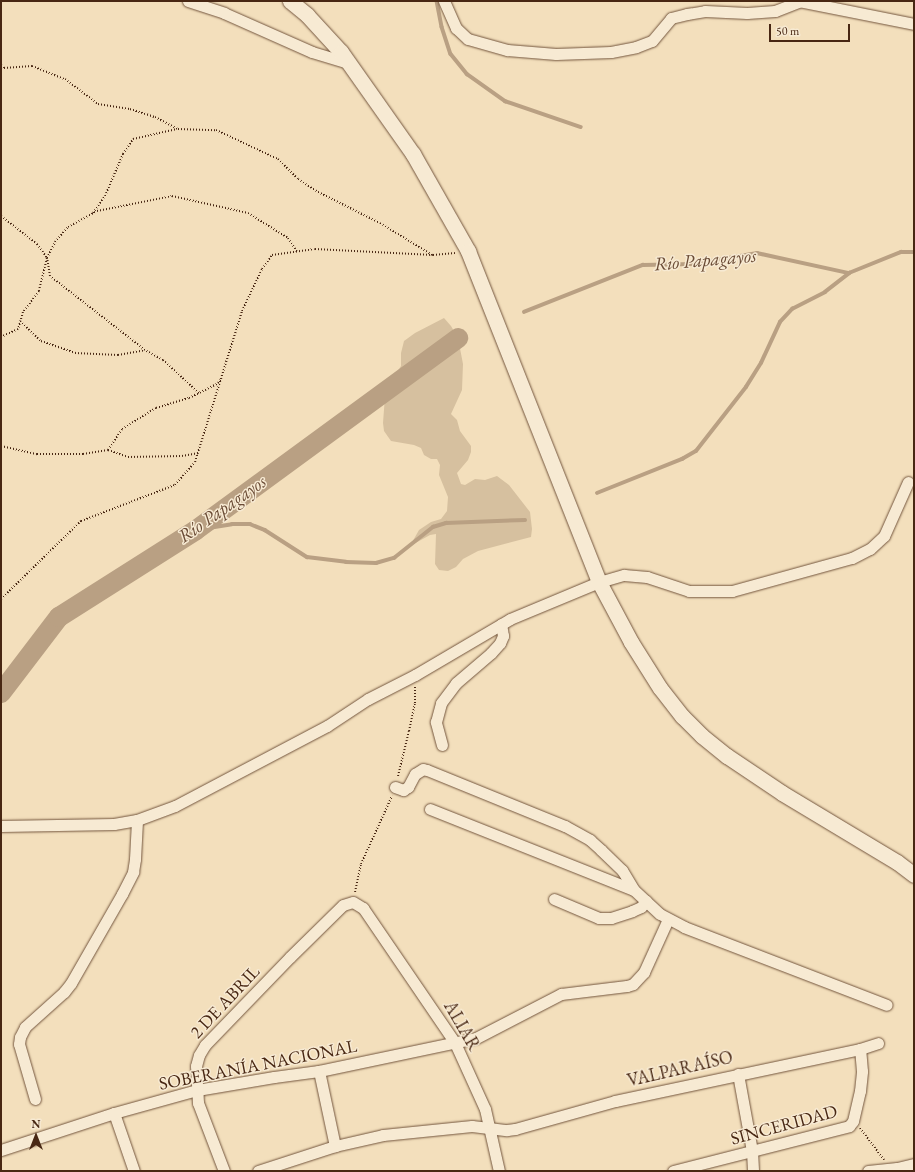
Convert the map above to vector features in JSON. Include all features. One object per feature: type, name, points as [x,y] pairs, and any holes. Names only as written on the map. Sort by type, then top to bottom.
[{"type":"main road","points":[[290,1],[307,15],[348,63],[413,154],[468,251],[599,582],[641,660],[664,694],[702,736],[760,779],[897,862],[914,875]]},
{"type":"street","points":[[188,1],[224,12],[312,52],[348,63]]},
{"type":"street","points":[[444,1],[456,28],[468,39],[507,50],[556,54],[611,52],[636,47],[652,40],[671,18],[687,14],[705,11],[747,13],[775,11],[800,1],[914,24]]},
{"type":"street","points":[[1,826],[114,824],[137,820],[175,806],[314,733],[368,699],[415,676],[501,624],[599,582],[624,575],[646,577],[689,592],[732,591],[852,558],[870,548],[884,536],[908,482]]},
{"type":"street","points":[[442,745],[436,722],[441,702],[456,683],[491,653],[500,643],[503,636],[501,624]]},
{"type":"street","points":[[395,787],[403,790],[408,787],[415,774],[423,769],[565,826],[590,840],[622,870],[634,890],[653,908],[668,919],[887,1005]]},
{"type":"street","points":[[430,809],[634,890]]},
{"type":"street","points":[[35,1099],[19,1044],[20,1037],[25,1027],[64,992],[122,894],[133,872],[137,820]]},
{"type":"street","points":[[554,899],[598,918],[611,918],[632,911],[641,907],[646,901]]},
{"type":"street","name":"2 DE ABRIL","points":[[224,1171],[201,1113],[197,1090],[196,1066],[199,1055],[205,1045],[343,905],[353,902],[359,904],[366,911]]},
{"type":"street","name":"ALIAR","points":[[366,911],[454,1043],[485,1109],[491,1128],[499,1171]]},
{"type":"street","name":"SOBERANÍA NACIONAL","points":[[1,1150],[114,1113],[197,1090],[319,1071],[476,1038],[522,1015],[549,998],[561,994],[633,984],[644,972],[668,919]]},
{"type":"street","name":"VALPARAÍSO","points":[[258,1171],[335,1146],[383,1135],[472,1126],[507,1130],[515,1129],[585,1108],[860,1049],[878,1043]]},
{"type":"street","name":"SINCERIDAD","points":[[673,1171],[849,1126],[852,1123],[861,1078],[860,1049]]},
{"type":"street","points":[[319,1071],[335,1146]]},
{"type":"street","points":[[738,1074],[752,1151],[753,1171]]},
{"type":"street","points":[[114,1113],[134,1171]]},
{"type":"street","points":[[868,1171],[887,1170],[914,1164]]},
{"type":"path","points":[[1,65],[4,68],[32,66],[65,79],[98,104],[130,110],[155,117],[178,129]]},
{"type":"path","points":[[93,213],[105,196],[123,154],[133,139],[178,129],[216,130],[278,159],[298,179],[318,192],[380,223],[433,255]]},
{"type":"path","points":[[1,337],[18,329],[24,312],[39,291],[47,258],[54,242],[68,227],[93,213],[144,200],[172,196],[248,213],[288,238],[296,252]]},
{"type":"path","points":[[1,216],[37,244],[47,258],[50,276],[145,350],[163,360],[199,393]]},
{"type":"path","points":[[1,599],[81,521],[175,485],[196,462],[223,378],[242,311],[262,269],[272,255],[315,249],[433,255],[468,251]]},
{"type":"path","points":[[20,321],[41,341],[74,353],[118,355],[145,350]]},
{"type":"path","points":[[108,450],[122,429],[156,408],[189,398],[218,383],[223,378]]},
{"type":"path","points":[[1,446],[37,454],[83,454],[108,450],[128,457],[182,456],[198,453]]},
{"type":"path","points":[[852,1123],[860,1128],[884,1159],[887,1170]]},
{"type":"shaded area","points":[[444,318],[458,338],[463,364],[462,390],[451,414],[457,420],[460,431],[471,446],[471,452],[468,460],[457,473],[461,484],[465,485],[475,479],[485,480],[497,476],[509,485],[530,512],[532,529],[531,537],[478,551],[463,559],[456,567],[448,571],[439,570],[435,564],[436,534],[430,535],[410,546],[419,530],[431,522],[441,519],[447,511],[448,497],[439,475],[440,465],[437,459],[431,459],[424,455],[421,448],[414,445],[391,441],[384,431],[383,423],[385,396],[393,378],[401,366],[401,353],[404,341],[415,333]]},
{"type":"waterway","points":[[437,1],[442,27],[451,54],[467,74],[505,101],[581,127]]},
{"type":"waterway","name":"Río Papagayos","points":[[524,312],[643,265],[694,264],[757,253],[849,273],[901,252],[914,252]]},
{"type":"waterway","points":[[597,493],[682,459],[696,451],[746,387],[761,363],[780,322],[792,309],[825,292],[849,273]]},
{"type":"waterway","name":"Río Papagayos","points":[[1,693],[59,617],[196,530],[458,338]]},
{"type":"waterway","points":[[196,530],[232,524],[250,524],[265,530],[307,557],[346,562],[376,563],[394,558],[433,527],[446,523],[525,520]]}]
